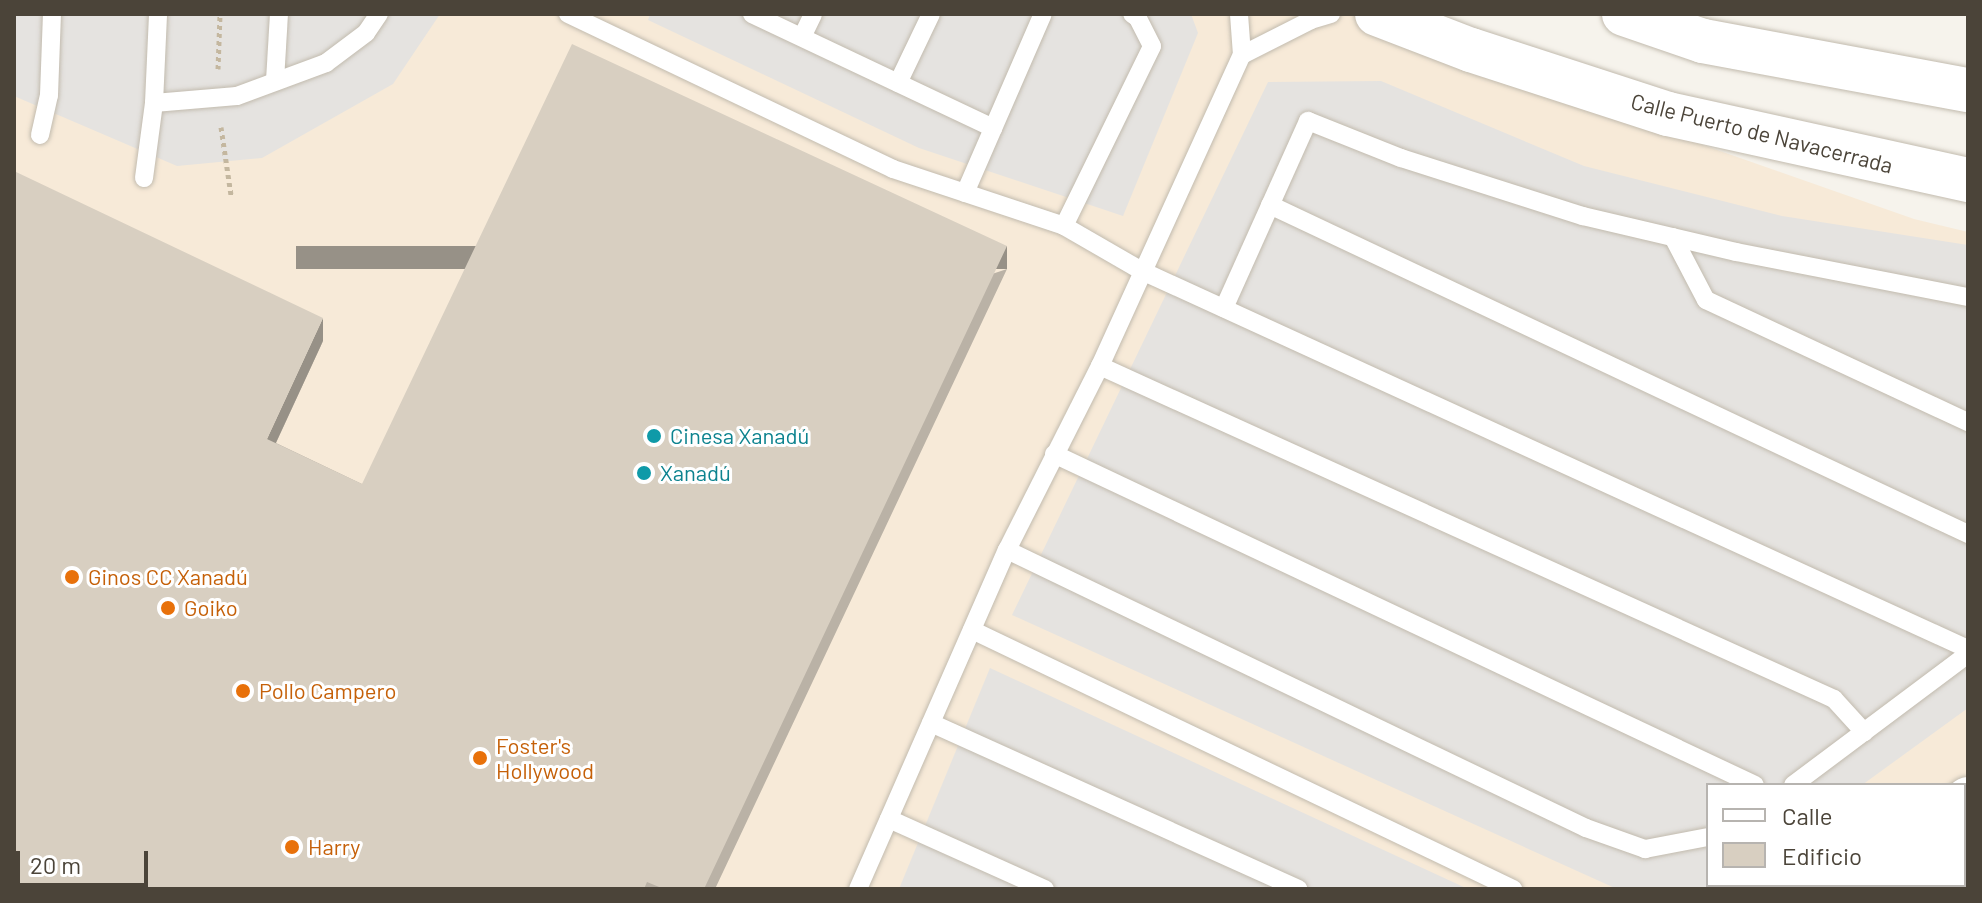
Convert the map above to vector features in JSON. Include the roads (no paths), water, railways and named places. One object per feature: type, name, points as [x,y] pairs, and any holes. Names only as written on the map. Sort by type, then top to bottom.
[{"type":"street","name":"Calle Puerto de Navacerrada","points":[[1377,14],[1471,50],[1668,114],[1968,180]]},
{"type":"street","points":[[1624,14],[1703,41],[1968,90]]},
{"type":"lane","points":[[40,135],[49,95],[52,14]]},
{"type":"lane","points":[[144,178],[154,103],[158,14]]},
{"type":"lane","points":[[275,81],[279,14]]},
{"type":"lane","points":[[154,103],[237,96],[326,63],[366,33],[379,14]]},
{"type":"lane","points":[[568,14],[893,169],[1064,226],[1142,271],[1968,651],[1796,783]]},
{"type":"lane","points":[[752,14],[993,128]]},
{"type":"lane","points":[[802,37],[813,14]]},
{"type":"lane","points":[[898,83],[931,14]]},
{"type":"lane","points":[[965,193],[1043,14]]},
{"type":"lane","points":[[1064,226],[1152,46],[1138,18],[1132,14]]},
{"type":"lane","points":[[858,889],[1007,550],[1100,366],[1242,55],[1239,14]]},
{"type":"lane","points":[[1242,55],[1311,20],[1331,14]]},
{"type":"lane","points":[[1224,308],[1308,121],[1401,158],[1583,216],[1968,297]]},
{"type":"lane","points":[[1270,205],[1968,534]]},
{"type":"lane","points":[[1673,237],[1706,300],[1968,422]]},
{"type":"lane","points":[[1100,366],[1834,699],[1864,732]]},
{"type":"lane","points":[[1054,454],[1751,783]]},
{"type":"lane","points":[[1007,550],[1586,828],[1645,849],[1706,837]]},
{"type":"lane","points":[[972,630],[1513,889]]},
{"type":"lane","points":[[931,723],[1298,889]]},
{"type":"lane","points":[[889,819],[1045,889]]},
{"type":"place","name":"Cinesa Xanadú","points":[[654,436]]},
{"type":"place","name":"Xanadú","points":[[644,473]]},
{"type":"place","name":"Ginos CC Xanadú","points":[[72,577]]},
{"type":"place","name":"Goiko","points":[[168,608]]},
{"type":"place","name":"Pollo Campero","points":[[243,691]]},
{"type":"place","name":"Foster's Hollywood","points":[[480,758]]},
{"type":"place","name":"Harry","points":[[292,847]]}]
